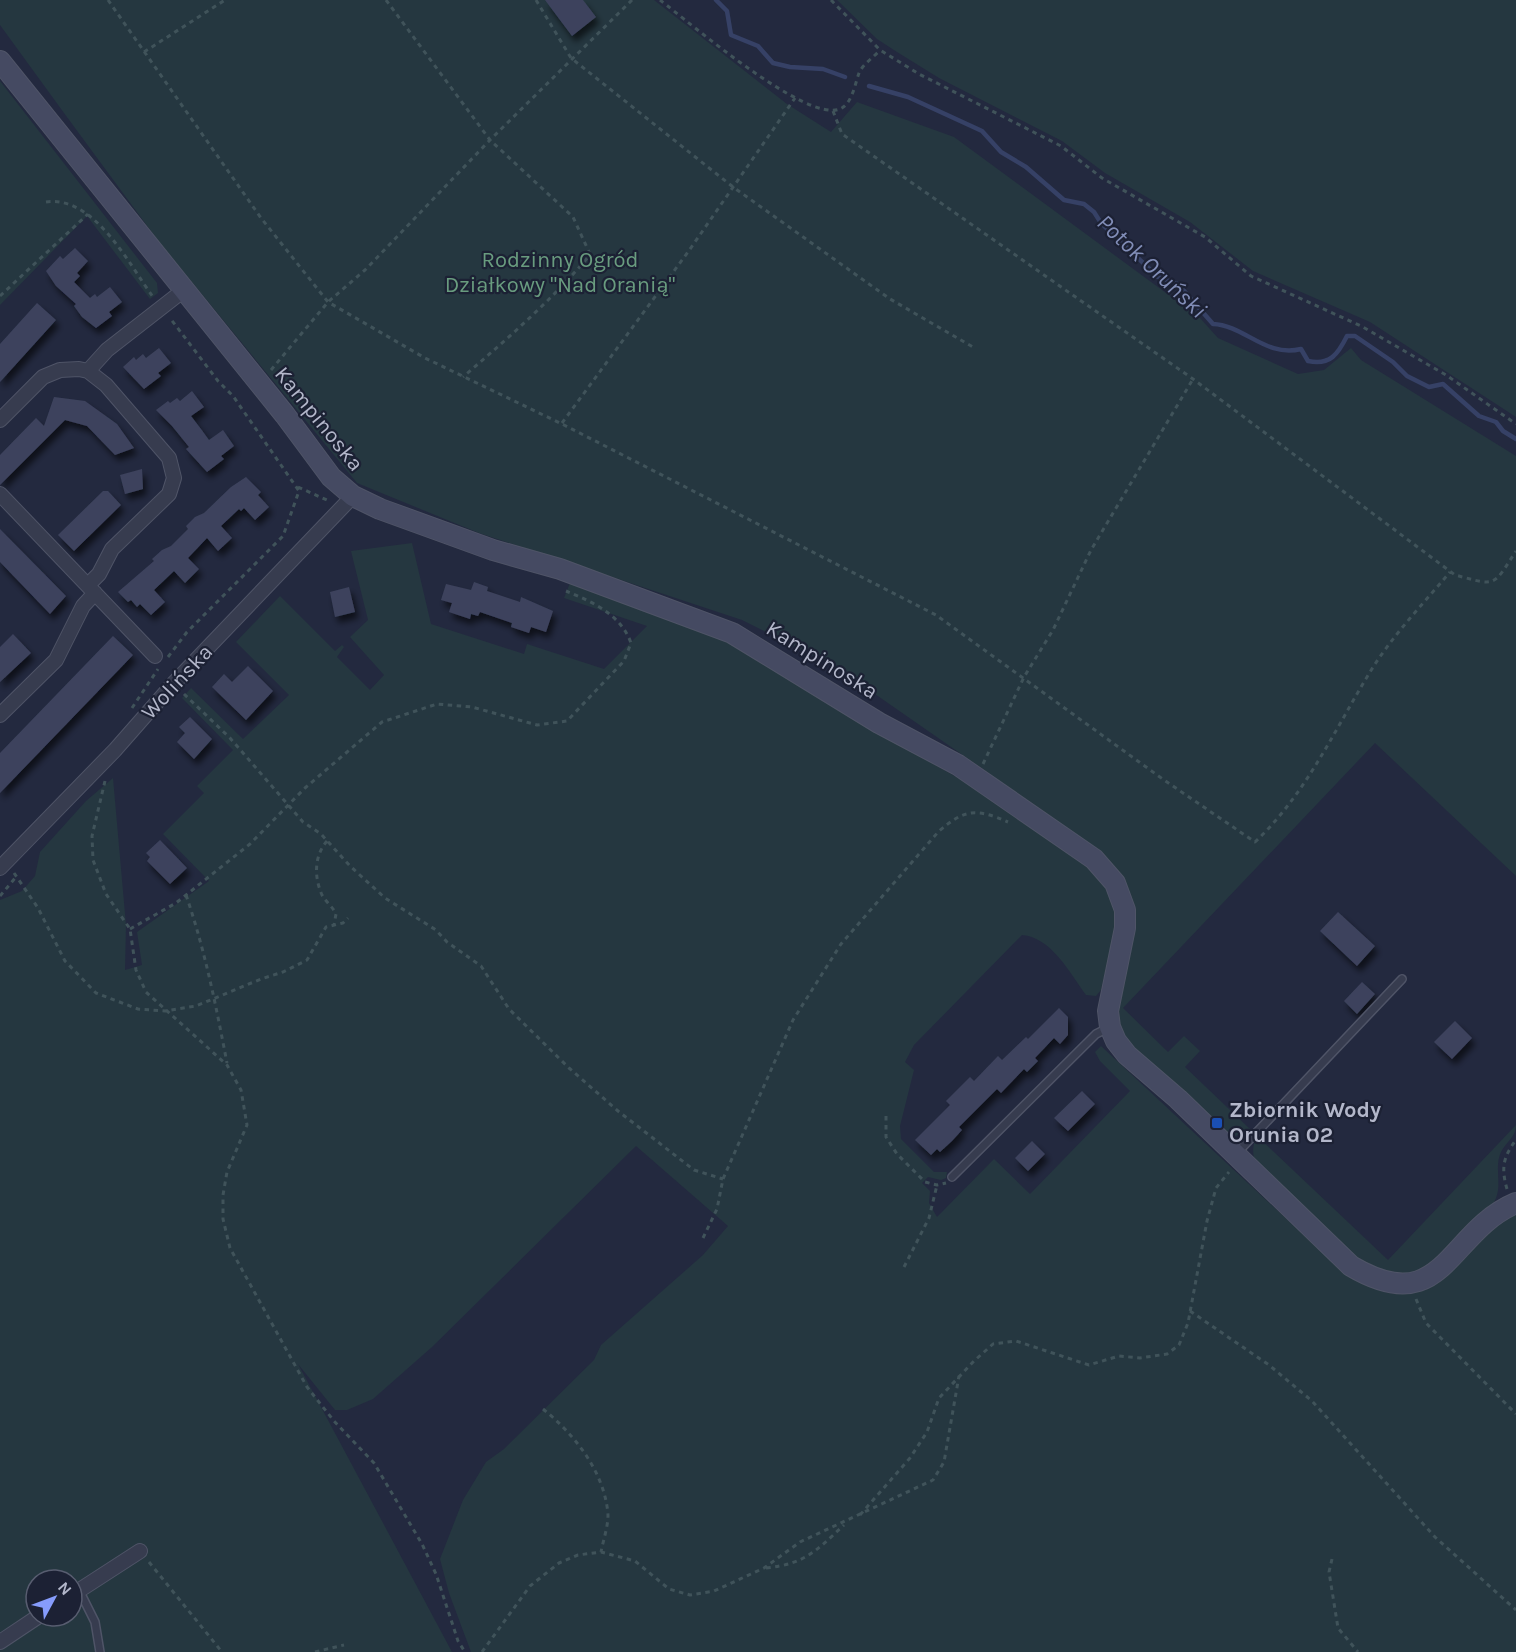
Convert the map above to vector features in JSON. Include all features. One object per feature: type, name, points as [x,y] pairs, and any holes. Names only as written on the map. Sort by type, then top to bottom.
[{"type":"street","name":"Kampinoska","points":[[0,61],[285,415],[347,502],[380,509],[493,550],[560,569],[732,633],[879,723],[958,765],[1083,850],[1115,883],[1125,910],[1125,928],[1108,1011],[1110,1027]]},
{"type":"street","points":[[88,371],[106,350],[158,304],[184,290]]},
{"type":"street","points":[[0,420],[37,382],[51,372],[71,369],[88,371],[106,385],[169,458],[174,478],[169,494],[112,549],[56,660],[0,715]]},
{"type":"street","points":[[0,495],[160,661]]},
{"type":"street","name":"Wolińska","points":[[2,866],[115,750],[173,684],[347,502]]},
{"type":"street","points":[[1110,1027],[1127,1055],[1238,1157],[1351,1266],[1386,1282],[1409,1284],[1422,1280],[1442,1268],[1481,1226],[1514,1204]]},
{"type":"street","points":[[84,1587],[140,1551]]},
{"type":"street","points":[[0,1641],[24,1626]]},
{"type":"lane","points":[[1238,1157],[1402,979]]},
{"type":"lane","points":[[952,1177],[1096,1034],[1110,1027]]},
{"type":"lane","points":[[84,1605],[95,1622],[100,1652]]},
{"type":"path","points":[[108,0],[261,218],[328,303],[425,358],[562,424],[936,615],[1164,780],[1255,842],[1278,820],[1303,786],[1371,671],[1450,572]]},
{"type":"path","points":[[144,52],[225,0]]},
{"type":"path","points":[[386,0],[490,140],[573,217],[589,252],[589,256],[567,283],[534,316],[463,376]]},
{"type":"path","points":[[536,0],[571,58],[733,187],[891,299],[973,347]]},
{"type":"path","points":[[281,358],[328,303],[365,270],[571,58],[632,0]]},
{"type":"path","points":[[660,0],[769,84],[795,98],[833,111],[843,108],[850,99],[861,70],[880,50]]},
{"type":"path","points":[[831,0],[880,50],[919,74],[1061,146],[1102,178],[1205,237],[1251,276],[1361,326],[1446,375],[1516,424]]},
{"type":"path","points":[[562,424],[795,98]]},
{"type":"path","points":[[833,111],[842,134],[1193,379],[1450,572],[1490,584],[1497,580],[1516,551]]},
{"type":"path","points":[[46,202],[57,202],[89,214],[218,381],[234,396],[299,491],[283,536],[160,661],[129,714]]},
{"type":"path","points":[[0,296],[82,217],[89,214]]},
{"type":"path","points":[[991,749],[1024,677],[1053,630],[1096,541],[1193,379]]},
{"type":"path","points":[[298,487],[347,502]]},
{"type":"path","points":[[130,929],[186,895],[250,844],[289,804],[382,722],[437,704],[472,707],[537,725],[567,721],[624,661],[631,643],[627,631],[614,618],[597,605],[564,591]]},
{"type":"path","points":[[173,684],[230,738],[303,822],[327,841],[385,898],[436,930],[447,942],[482,966],[508,1009],[524,1027],[618,1111],[694,1170],[723,1179]]},
{"type":"path","points":[[115,750],[97,807],[92,837],[93,860],[106,894],[130,929],[136,970],[146,992],[165,1011],[186,1025],[227,1065],[241,1090],[247,1125],[227,1172],[223,1195],[223,1219],[230,1248],[307,1387],[334,1421],[374,1463],[422,1544],[436,1574],[458,1641],[465,1652]]},
{"type":"path","points":[[703,1238],[717,1209],[723,1179],[793,1020],[841,944],[939,831],[954,819],[967,813],[978,812],[1015,825]]},
{"type":"path","points":[[327,841],[318,854],[316,864],[323,895],[336,914],[334,925]]},
{"type":"path","points":[[2,866],[16,876],[38,908],[65,961],[96,993],[138,1009],[165,1011],[196,1006],[307,960],[326,927],[348,918]]},
{"type":"path","points":[[0,896],[16,876]]},
{"type":"path","points":[[186,895],[198,929],[215,998],[227,1065]]},
{"type":"path","points":[[886,1116],[886,1137],[897,1154],[925,1182],[945,1184],[952,1177]]},
{"type":"path","points":[[1514,1204],[1502,1170],[1506,1154],[1516,1140]]},
{"type":"path","points":[[858,1516],[910,1458],[927,1432],[939,1398],[993,1344],[1016,1341],[1089,1365],[1119,1356],[1140,1358],[1167,1354],[1179,1345],[1188,1323],[1216,1188],[1238,1157]]},
{"type":"path","points":[[904,1267],[929,1218],[937,1185]]},
{"type":"path","points":[[1409,1284],[1426,1323],[1516,1414]]},
{"type":"path","points":[[1189,1310],[1269,1365],[1312,1401],[1435,1537],[1516,1610]]},
{"type":"path","points":[[482,1652],[530,1586],[559,1563],[578,1555],[601,1552],[635,1561],[669,1589],[690,1595],[714,1591],[764,1568],[800,1542],[848,1522],[933,1480],[944,1462],[959,1376]]},
{"type":"path","points":[[543,1408],[581,1446],[598,1476],[608,1515],[601,1552]]},
{"type":"path","points":[[764,1568],[792,1565],[818,1549],[848,1522]]},
{"type":"path","points":[[140,1551],[222,1652]]},
{"type":"path","points":[[1332,1559],[1329,1572],[1338,1628],[1358,1652]]},
{"type":"path","points":[[315,1652],[344,1645]]},
{"type":"green space","name":"Rodzinny Ogród Działkowy \"Nad Oranią\"","points":[[0,0],[654,0],[787,104],[831,132],[857,102],[954,137],[1200,318],[1218,338],[1298,374],[1324,370],[1351,348],[1361,360],[1516,456],[1516,876],[1375,743],[1123,1008],[1168,1052],[1184,1036],[1200,1051],[1185,1067],[1251,1130],[1235,1136],[1225,1134],[1137,1055],[1115,1023],[1130,898],[1122,876],[990,778],[990,774],[839,669],[742,620],[479,533],[357,483],[159,242],[0,25]]},
{"type":"green space","points":[[837,0],[1516,0],[1516,417],[1370,322],[1253,271],[1190,222],[1105,173],[1062,141],[939,78],[877,39]]},
{"type":"green space","points":[[0,81],[157,283],[158,293],[150,299],[87,216],[0,305]]},
{"type":"green space","points":[[412,543],[431,624],[524,654],[527,644],[604,669],[647,626],[564,598],[570,583],[725,641],[855,720],[960,779],[1082,860],[1101,879],[1114,905],[1116,924],[1101,990],[1096,996],[1086,995],[1051,949],[1032,937],[1022,935],[914,1045],[905,1062],[914,1070],[900,1126],[901,1139],[934,1172],[947,1172],[946,1178],[941,1180],[928,1177],[922,1183],[930,1191],[929,1203],[937,1217],[994,1159],[1030,1194],[1130,1091],[1100,1061],[1095,1052],[1101,1046],[1338,1267],[1373,1288],[1389,1293],[1404,1294],[1418,1291],[1432,1284],[1463,1257],[1491,1226],[1516,1212],[1516,1652],[471,1652],[449,1593],[440,1559],[463,1500],[486,1462],[504,1449],[594,1360],[601,1345],[703,1255],[728,1226],[636,1146],[432,1347],[373,1399],[347,1410],[335,1410],[298,1364],[452,1652],[0,1652],[0,900],[22,891],[35,876],[40,852],[86,801],[113,778],[126,925],[125,970],[142,965],[137,932],[209,881],[163,834],[204,793],[197,786],[233,750],[182,698],[191,688],[243,739],[289,695],[236,642],[280,596],[335,651],[342,645],[344,647],[337,657],[370,690],[384,675],[350,637],[368,620],[351,551]]},
{"type":"green space","points":[[1516,1125],[1514,1133],[1499,1158],[1498,1192],[1492,1205],[1471,1224],[1437,1262],[1416,1273],[1394,1274],[1383,1271],[1352,1255],[1255,1163],[1253,1153],[1253,1146],[1258,1137],[1388,1260]]},
{"type":"building","points":[[545,0],[583,0],[596,17],[572,36]]},
{"type":"building","points":[[75,248],[88,261],[77,273],[80,276],[74,282],[90,298],[95,294],[97,297],[110,287],[122,302],[109,312],[112,316],[96,328],[82,317],[74,306],[76,304],[56,286],[46,271],[60,256],[63,259]]},
{"type":"building","points":[[37,303],[56,320],[0,382],[0,344]]},
{"type":"building","points":[[159,348],[171,363],[158,373],[161,376],[144,389],[123,367],[134,357],[136,360],[143,354],[146,358]]},
{"type":"building","points":[[192,391],[204,407],[191,416],[209,440],[223,430],[234,446],[221,456],[224,459],[207,472],[186,449],[189,447],[172,426],[156,410],[168,401],[170,403],[177,398],[180,401]]},
{"type":"building","points":[[54,397],[85,401],[117,424],[134,448],[115,455],[87,426],[65,420],[0,485],[0,455],[36,418],[44,426]]},
{"type":"building","points":[[142,469],[143,489],[125,494],[120,475]]},
{"type":"building","points":[[246,477],[261,492],[258,495],[269,507],[255,520],[244,508],[241,511],[239,509],[221,526],[232,538],[218,551],[207,538],[188,558],[199,569],[185,583],[174,571],[154,590],[165,602],[151,615],[140,604],[137,607],[118,592],[154,561],[152,559],[162,550],[171,546],[188,529],[186,526],[195,517],[204,513],[231,487]]},
{"type":"building","points":[[103,491],[108,491],[121,505],[74,551],[58,535]]},
{"type":"building","points":[[0,529],[66,596],[50,614],[0,562]]},
{"type":"building","points":[[474,582],[488,587],[487,591],[520,602],[521,597],[553,611],[546,632],[531,627],[529,633],[511,627],[512,623],[480,612],[478,616],[471,614],[470,619],[449,612],[452,603],[441,600],[446,584],[471,590]]},
{"type":"building","points":[[349,587],[355,612],[335,617],[330,592]]},
{"type":"building","points":[[13,634],[31,653],[0,682],[0,647]]},
{"type":"building","points":[[113,636],[133,655],[0,793],[0,753]]},
{"type":"building","points":[[248,666],[273,691],[246,720],[212,687],[224,674],[232,682]]},
{"type":"building","points":[[190,717],[212,739],[194,759],[177,742],[185,733],[179,727]]},
{"type":"building","points":[[160,840],[187,868],[170,884],[147,861],[150,857],[146,853]]},
{"type":"building","points":[[1338,912],[1375,946],[1357,966],[1320,931]]},
{"type":"building","points":[[1362,982],[1375,994],[1357,1014],[1344,1001]]},
{"type":"building","points":[[1059,1008],[1068,1017],[1068,1035],[1060,1044],[1054,1038],[1035,1058],[1038,1061],[1027,1072],[1024,1069],[1001,1093],[997,1089],[959,1127],[962,1130],[940,1152],[937,1149],[931,1155],[915,1140],[950,1105],[946,1101],[970,1077],[974,1081],[998,1056],[1002,1060],[1026,1037],[1028,1039]]},
{"type":"building","points":[[1455,1021],[1472,1038],[1452,1059],[1434,1042]]},
{"type":"building","points":[[1082,1091],[1095,1104],[1068,1131],[1054,1118]]},
{"type":"building","points":[[1032,1141],[1045,1154],[1028,1171],[1015,1158]]},
{"type":"waterway","name":"Potok Oruński","points":[[716,0],[727,11],[731,35],[758,46],[773,63],[790,67],[823,69],[845,77]]},
{"type":"waterway","name":"Potok Oruński","points":[[869,86],[908,97],[982,131],[1001,152],[1026,167],[1064,200],[1084,204],[1094,212],[1101,223],[1158,277],[1178,284],[1213,324],[1235,330],[1277,349],[1288,351],[1301,349],[1308,361],[1316,362],[1328,360],[1337,353],[1347,336],[1355,336],[1393,362],[1407,376],[1429,387],[1443,384],[1479,416],[1496,422],[1503,431],[1516,439]]},
{"type":"place","name":"Zbiornik Wody Orunia 02","points":[[1217,1123]]}]
